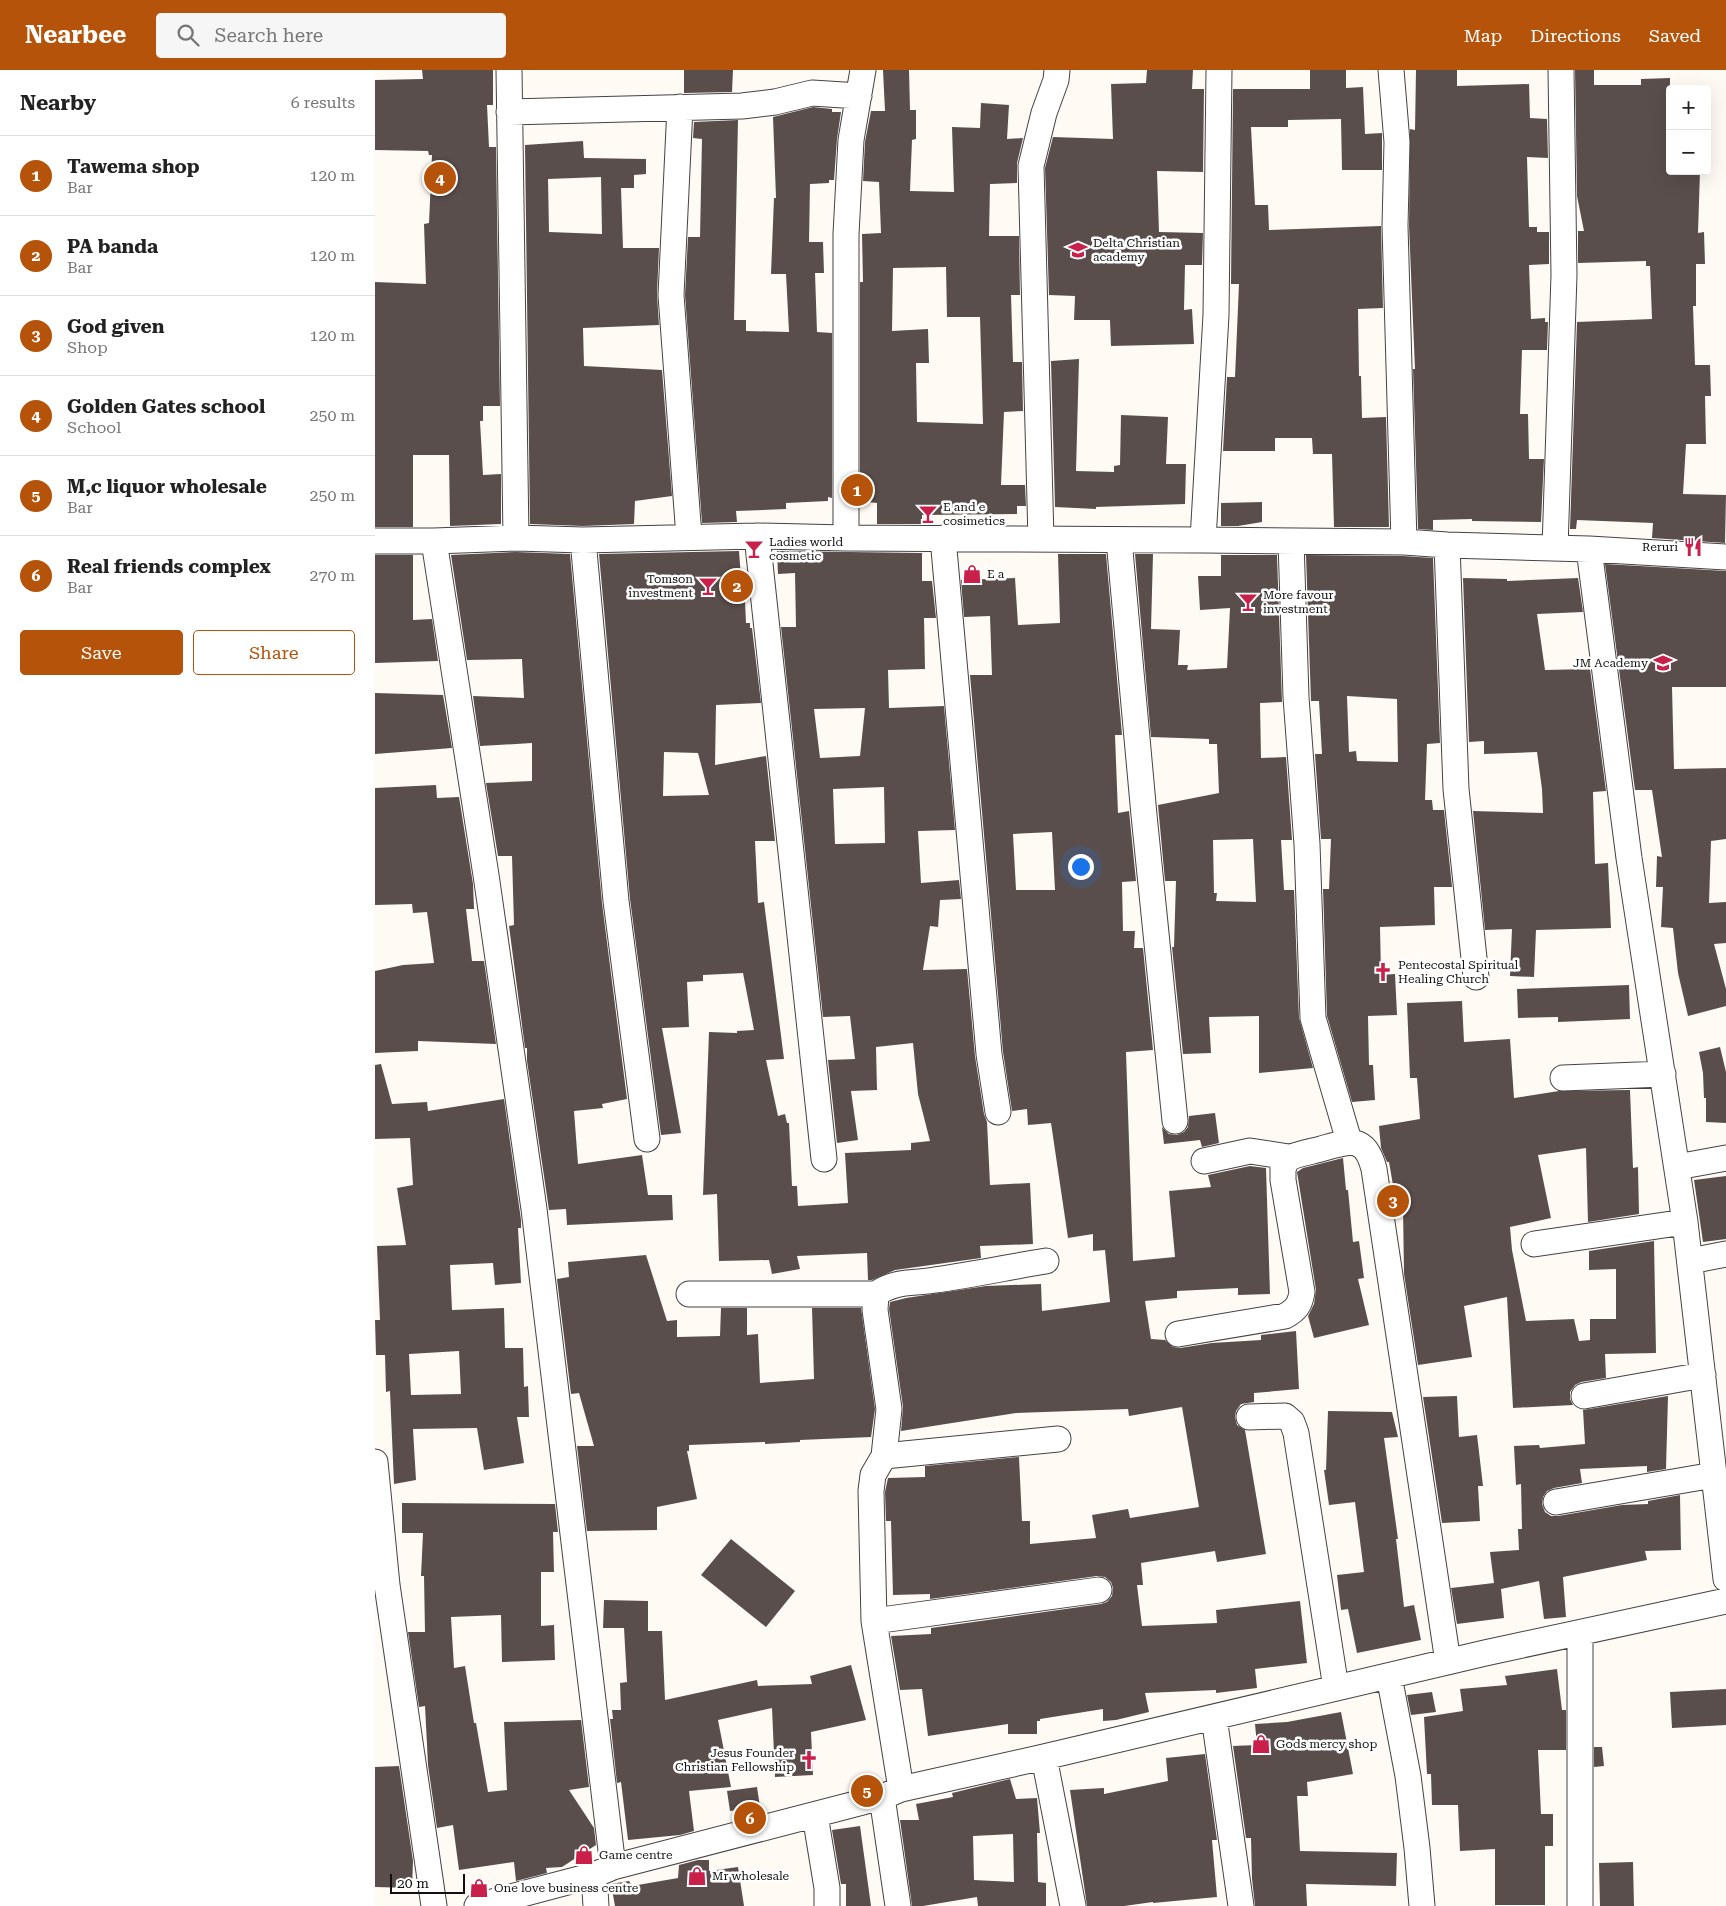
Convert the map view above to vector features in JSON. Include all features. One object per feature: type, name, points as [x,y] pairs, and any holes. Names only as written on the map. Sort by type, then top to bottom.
[{"type":"street","points":[[509,70],[516,538]]},
{"type":"street","points":[[846,538],[846,234],[851,140],[863,70]]},
{"type":"street","points":[[1041,539],[1031,166],[1044,113],[1056,80],[1057,70]]},
{"type":"street","points":[[1203,540],[1216,316],[1219,70]]},
{"type":"street","points":[[1391,70],[1397,142],[1395,226],[1404,542]]},
{"type":"street","points":[[1555,548],[1564,275],[1561,70]]},
{"type":"street","points":[[509,112],[742,106],[775,102],[812,93],[859,96]]},
{"type":"street","points":[[680,108],[671,295],[689,537]]},
{"type":"street","points":[[757,536],[824,1159]]},
{"type":"street","points":[[375,541],[516,538],[583,540],[757,536],[1404,542],[1589,549],[1726,557]]},
{"type":"street","points":[[943,538],[989,1054],[998,1112]]},
{"type":"street","points":[[583,540],[615,901],[647,1139]]},
{"type":"street","points":[[1119,540],[1144,816],[1175,1122]]},
{"type":"street","points":[[434,541],[535,1209],[603,1871],[596,1906]]},
{"type":"street","points":[[1291,541],[1295,697],[1307,844],[1313,1018],[1349,1141]]},
{"type":"street","points":[[1447,545],[1456,789],[1477,977]]},
{"type":"street","points":[[1589,549],[1629,858],[1685,1222],[1703,1375],[1718,1435],[1714,1475],[1726,1579]]},
{"type":"street","points":[[1563,1078],[1663,1074]]},
{"type":"street","points":[[1205,1161],[1250,1151],[1289,1158],[1349,1141],[1359,1144],[1366,1149],[1371,1157],[1448,1662]]},
{"type":"street","points":[[1178,1334],[1285,1316],[1295,1310],[1301,1303],[1302,1292],[1283,1180],[1283,1169],[1289,1158]]},
{"type":"street","points":[[1677,1166],[1726,1158]]},
{"type":"street","points":[[1534,1244],[1685,1222]]},
{"type":"street","points":[[1690,1261],[1726,1254]]},
{"type":"street","points":[[689,1294],[876,1294],[885,1287],[902,1283],[933,1281],[1046,1261]]},
{"type":"street","points":[[876,1294],[875,1310],[889,1409],[883,1456],[873,1475],[871,1491],[874,1622],[892,1793],[898,1906]]},
{"type":"street","points":[[1584,1396],[1703,1375]]},
{"type":"street","points":[[1249,1417],[1285,1416],[1291,1422],[1296,1433],[1336,1688]]},
{"type":"street","points":[[883,1456],[1058,1439]]},
{"type":"street","points":[[375,1462],[387,1585],[434,1906]]},
{"type":"street","points":[[1556,1502],[1714,1475]]},
{"type":"street","points":[[874,1622],[943,1610],[1099,1590]]},
{"type":"street","points":[[477,1906],[892,1793],[1448,1662],[1726,1601]]},
{"type":"street","points":[[1580,1633],[1580,1906]]},
{"type":"street","points":[[1389,1676],[1408,1776],[1422,1906]]},
{"type":"street","points":[[1214,1717],[1241,1906]]},
{"type":"street","points":[[1044,1758],[1073,1906]]},
{"type":"street","points":[[815,1815],[827,1888],[827,1906]]},
{"type":"building","points":[[422,70],[493,70],[493,105],[487,105],[489,147],[496,147],[500,406],[483,406],[483,421],[480,421],[483,475],[501,474],[501,524],[450,526],[449,455],[413,455],[413,527],[375,527],[375,282],[426,284],[424,224],[429,223],[432,155],[429,155],[428,151],[375,150],[375,80],[423,79]]},
{"type":"building","points":[[684,70],[733,70],[732,92],[684,93]]},
{"type":"building","points":[[883,70],[909,70],[910,110],[916,110],[916,139],[912,140],[910,191],[954,192],[952,127],[980,128],[981,103],[1009,105],[1007,139],[1023,138],[1017,163],[1017,183],[990,184],[989,236],[1019,236],[1020,295],[1011,295],[1013,362],[1022,362],[1023,411],[1004,412],[1001,485],[1025,485],[1026,506],[1017,506],[1017,514],[922,515],[922,524],[877,524],[877,503],[860,501],[860,282],[863,282],[862,234],[881,233],[879,182],[863,181],[865,142],[871,111],[885,111]],"holes":[[[946,267],[947,317],[980,317],[983,424],[917,422],[916,363],[929,363],[928,329],[892,331],[893,268]]]},
{"type":"building","points":[[1147,70],[1193,70],[1192,89],[1204,89],[1203,172],[1157,171],[1159,232],[1203,233],[1202,265],[1185,265],[1184,310],[1192,309],[1194,344],[1111,346],[1110,320],[1074,320],[1075,296],[1049,295],[1045,168],[1053,137],[1113,139],[1111,84],[1146,83]]},
{"type":"building","points":[[1310,70],[1346,70],[1346,88],[1363,87],[1365,134],[1382,133],[1382,170],[1342,170],[1341,119],[1288,120],[1288,127],[1251,127],[1255,205],[1268,205],[1269,230],[1381,226],[1383,308],[1358,309],[1359,376],[1361,376],[1362,418],[1386,417],[1389,527],[1334,527],[1332,454],[1313,454],[1312,438],[1275,438],[1275,451],[1223,451],[1227,377],[1235,377],[1239,284],[1231,284],[1233,89],[1310,89]]},
{"type":"building","points":[[1416,70],[1457,70],[1457,86],[1529,84],[1530,118],[1547,119],[1548,158],[1527,157],[1529,227],[1537,227],[1537,232],[1549,232],[1549,264],[1529,265],[1531,319],[1545,318],[1545,322],[1548,322],[1547,350],[1522,350],[1520,414],[1528,414],[1529,459],[1544,459],[1541,522],[1472,521],[1472,519],[1433,520],[1433,530],[1418,529],[1413,369],[1415,369],[1409,226],[1410,129],[1415,130]]},
{"type":"building","points":[[1575,70],[1594,70],[1594,85],[1641,85],[1641,79],[1670,78],[1670,85],[1666,85],[1666,175],[1700,175],[1698,233],[1704,232],[1705,264],[1696,264],[1696,306],[1693,306],[1695,365],[1710,365],[1711,396],[1705,396],[1706,444],[1686,444],[1683,494],[1726,495],[1725,543],[1652,538],[1653,523],[1577,520],[1576,529],[1570,529],[1577,322],[1652,319],[1650,266],[1646,266],[1646,261],[1578,263],[1578,231],[1584,231],[1577,196]]},
{"type":"building","points":[[813,107],[832,109],[832,112],[841,112],[834,180],[829,180],[829,183],[810,184],[809,242],[823,242],[824,273],[815,273],[817,332],[832,333],[832,498],[828,497],[828,501],[786,503],[786,509],[736,511],[737,522],[702,523],[685,295],[688,237],[700,237],[702,139],[693,138],[694,122],[738,120],[734,320],[746,320],[746,331],[789,332],[786,274],[771,274],[774,198],[776,198],[773,117]]},
{"type":"building","points":[[583,141],[584,158],[646,159],[646,174],[634,175],[634,188],[621,188],[623,248],[659,248],[657,294],[659,325],[583,328],[584,366],[662,370],[672,496],[635,501],[634,524],[583,526],[530,524],[525,145]],"holes":[[[601,177],[602,234],[549,232],[548,179]]]},
{"type":"building","points":[[1079,359],[1076,471],[1114,472],[1114,466],[1120,465],[1121,415],[1168,417],[1166,464],[1186,464],[1185,504],[1096,507],[1096,509],[1055,507],[1051,361]]},
{"type":"building","points":[[1262,502],[1262,522],[1238,526],[1221,526],[1221,503]]},
{"type":"building","points":[[739,551],[741,578],[744,578],[746,623],[750,623],[750,628],[752,628],[761,703],[716,705],[715,765],[766,756],[775,841],[755,841],[758,903],[764,902],[784,1059],[766,1060],[778,1116],[785,1114],[787,1123],[789,1123],[792,1186],[797,1186],[798,1206],[848,1203],[845,1153],[911,1150],[911,1143],[930,1141],[918,1094],[913,1043],[876,1047],[877,1090],[851,1091],[858,1140],[837,1143],[828,1060],[855,1059],[850,1016],[823,1017],[781,627],[796,627],[795,573],[778,574],[777,551],[922,553],[922,581],[932,581],[936,618],[924,618],[925,669],[888,670],[889,708],[944,706],[955,830],[918,831],[921,883],[959,880],[961,899],[940,900],[938,927],[930,926],[923,970],[967,969],[975,1056],[984,1114],[987,1122],[990,1185],[1030,1183],[1033,1244],[980,1246],[981,1258],[895,1270],[872,1280],[868,1280],[867,1253],[797,1256],[800,1269],[772,1274],[769,1260],[719,1261],[717,1194],[703,1195],[709,1032],[737,1033],[737,1031],[754,1030],[743,973],[703,975],[703,981],[687,982],[689,1027],[662,1028],[681,1133],[661,1135],[630,899],[599,554]],"holes":[[[865,708],[860,756],[820,758],[814,709]],[[664,752],[698,753],[709,795],[663,796]],[[884,787],[885,843],[835,844],[833,789]]]},
{"type":"building","points":[[516,552],[570,554],[602,903],[627,1099],[602,1104],[603,1108],[574,1111],[578,1164],[642,1155],[648,1195],[672,1195],[673,1220],[567,1225],[566,1209],[549,1210],[509,926],[514,925],[512,856],[498,856],[486,783],[532,781],[532,743],[480,746],[473,696],[524,698],[522,659],[467,660],[451,555]]},
{"type":"building","points":[[1058,554],[1106,554],[1122,735],[1115,735],[1118,813],[1129,811],[1136,881],[1122,882],[1123,931],[1135,931],[1134,948],[1143,948],[1153,1050],[1126,1052],[1133,1261],[1175,1257],[1169,1191],[1211,1187],[1208,1175],[1250,1166],[1266,1168],[1270,1294],[1238,1295],[1238,1288],[1177,1291],[1177,1298],[1145,1301],[1151,1339],[1165,1340],[1173,1347],[1180,1348],[1212,1343],[1261,1340],[1261,1335],[1296,1331],[1299,1389],[1254,1393],[1254,1402],[1241,1404],[1236,1411],[1235,1417],[1237,1425],[1245,1430],[1266,1554],[1217,1562],[1215,1551],[1141,1563],[1143,1585],[1137,1585],[1142,1626],[1217,1623],[1216,1610],[1300,1601],[1307,1663],[1255,1669],[1257,1688],[1216,1693],[1216,1690],[1145,1693],[1149,1712],[1116,1720],[1103,1721],[1103,1709],[1040,1719],[1040,1721],[1037,1721],[1037,1734],[1008,1734],[1008,1724],[928,1736],[922,1689],[900,1690],[891,1636],[931,1634],[931,1628],[1101,1604],[1107,1602],[1112,1596],[1113,1588],[1111,1582],[1105,1577],[1097,1576],[930,1599],[930,1594],[893,1595],[891,1521],[886,1521],[885,1492],[888,1478],[925,1477],[925,1466],[1019,1457],[1022,1521],[1030,1521],[1030,1544],[1096,1538],[1092,1515],[1128,1509],[1130,1518],[1199,1507],[1182,1407],[1129,1416],[1128,1409],[1016,1413],[901,1431],[903,1407],[889,1309],[890,1302],[986,1286],[1041,1284],[1042,1311],[1110,1302],[1105,1250],[1093,1251],[1093,1234],[1068,1238],[1051,1123],[1028,1125],[1027,1109],[1012,1111],[1003,1052],[970,675],[992,675],[990,616],[964,617],[961,580],[1015,578],[1018,625],[1060,623]],"holes":[[[1052,832],[1055,890],[1016,890],[1013,834]]]},
{"type":"building","points":[[1135,554],[1153,554],[1151,629],[1180,630],[1178,665],[1188,665],[1187,670],[1227,668],[1230,608],[1200,610],[1198,576],[1221,576],[1221,555],[1277,555],[1282,702],[1260,703],[1261,758],[1286,757],[1292,840],[1281,840],[1284,890],[1294,890],[1299,1018],[1313,1068],[1259,1073],[1259,1016],[1209,1017],[1211,1053],[1183,1054],[1172,947],[1174,947],[1176,881],[1165,881],[1158,805],[1219,793],[1217,744],[1209,744],[1209,739],[1151,737]],"holes":[[[1253,839],[1256,902],[1216,901],[1217,893],[1214,893],[1213,840]]]},
{"type":"building","points":[[375,555],[413,555],[413,620],[432,619],[438,661],[375,663]]},
{"type":"building","points":[[1306,555],[1433,558],[1440,743],[1427,744],[1425,800],[1432,800],[1433,810],[1444,810],[1452,887],[1434,887],[1435,925],[1380,927],[1381,975],[1395,974],[1397,1015],[1368,1016],[1369,1065],[1373,1065],[1375,1100],[1352,1102],[1327,1016],[1323,889],[1329,889],[1331,839],[1321,839],[1315,754],[1322,754],[1319,701],[1311,701]],"holes":[[[1347,696],[1397,699],[1398,762],[1357,761],[1356,751],[1349,752]]]},
{"type":"building","points":[[1605,564],[1726,571],[1726,687],[1672,687],[1674,769],[1726,768],[1726,839],[1711,841],[1709,903],[1726,902],[1726,943],[1714,944],[1726,989],[1726,1006],[1688,1016],[1678,973],[1673,928],[1661,927],[1663,887],[1656,887],[1657,856],[1662,857],[1652,790],[1635,790]]},
{"type":"building","points":[[1463,578],[1507,579],[1507,581],[1578,578],[1583,612],[1537,614],[1545,670],[1590,669],[1606,791],[1593,792],[1595,864],[1608,863],[1611,928],[1536,930],[1534,977],[1510,976],[1512,929],[1485,930],[1473,811],[1543,813],[1537,752],[1484,754],[1484,741],[1469,742]]},
{"type":"building","points":[[375,693],[443,695],[452,748],[375,754]]},
{"type":"building","points":[[436,785],[437,798],[459,797],[473,884],[474,909],[466,909],[472,961],[484,961],[496,1044],[418,1041],[418,1051],[375,1053],[375,971],[403,965],[434,963],[427,912],[413,913],[412,904],[375,905],[375,788]]},
{"type":"building","points":[[1629,985],[1630,1019],[1558,1022],[1558,1017],[1518,1018],[1517,989]]},
{"type":"building","points":[[1462,1001],[1464,1042],[1510,1039],[1514,1098],[1559,1091],[1630,1090],[1633,1168],[1638,1167],[1639,1214],[1588,1222],[1586,1148],[1538,1155],[1551,1218],[1510,1227],[1512,1250],[1526,1321],[1574,1319],[1579,1341],[1590,1340],[1590,1319],[1616,1319],[1616,1269],[1589,1270],[1589,1251],[1654,1241],[1656,1353],[1605,1354],[1606,1378],[1581,1382],[1575,1385],[1570,1392],[1570,1399],[1573,1405],[1513,1408],[1507,1297],[1464,1306],[1472,1357],[1418,1365],[1404,1274],[1403,1207],[1397,1208],[1389,1162],[1387,1162],[1381,1148],[1379,1126],[1420,1119],[1417,1078],[1410,1078],[1407,1003]]},
{"type":"building","points":[[1720,1047],[1726,1072],[1726,1123],[1706,1122],[1706,1098],[1704,1098],[1703,1073],[1699,1052]]},
{"type":"building","points":[[381,1064],[392,1104],[427,1102],[428,1111],[504,1099],[521,1220],[521,1228],[518,1228],[521,1283],[495,1285],[493,1263],[450,1265],[452,1310],[504,1308],[505,1348],[523,1348],[524,1387],[528,1386],[529,1417],[517,1417],[524,1463],[484,1470],[477,1428],[413,1429],[416,1480],[394,1484],[390,1391],[386,1392],[385,1355],[376,1355],[375,1320],[380,1320],[377,1246],[406,1245],[397,1188],[413,1185],[410,1138],[375,1139],[375,1065]],"holes":[[[459,1351],[461,1394],[411,1395],[409,1354]]]},
{"type":"building","points":[[1215,1113],[1219,1143],[1202,1147],[1200,1140],[1164,1144],[1162,1127],[1169,1134],[1177,1135],[1184,1132],[1188,1127],[1189,1116]]},
{"type":"building","points":[[1343,1158],[1353,1242],[1359,1241],[1364,1278],[1358,1279],[1369,1325],[1314,1338],[1308,1316],[1314,1304],[1316,1290],[1297,1172],[1303,1168]]},
{"type":"building","points":[[1726,1176],[1726,1239],[1703,1242],[1694,1180]]},
{"type":"building","points":[[646,1255],[667,1321],[677,1320],[677,1337],[720,1336],[721,1308],[747,1308],[747,1335],[758,1334],[760,1383],[814,1379],[812,1308],[861,1308],[875,1409],[871,1437],[800,1440],[800,1442],[765,1444],[765,1442],[689,1445],[689,1451],[687,1451],[697,1499],[657,1507],[657,1530],[587,1531],[577,1446],[594,1446],[579,1393],[571,1394],[557,1279],[569,1277],[568,1262]]},
{"type":"building","points":[[1457,1396],[1459,1437],[1477,1435],[1483,1486],[1478,1486],[1480,1521],[1442,1523],[1423,1397]]},
{"type":"building","points":[[1668,1396],[1666,1469],[1647,1472],[1647,1466],[1580,1469],[1582,1483],[1547,1491],[1543,1497],[1542,1504],[1545,1512],[1551,1516],[1558,1516],[1622,1505],[1648,1504],[1648,1501],[1680,1495],[1681,1550],[1645,1551],[1647,1560],[1563,1577],[1566,1617],[1544,1619],[1539,1581],[1501,1589],[1504,1618],[1457,1624],[1451,1588],[1494,1583],[1490,1552],[1519,1550],[1518,1529],[1522,1529],[1521,1484],[1516,1485],[1514,1446],[1539,1445],[1540,1448],[1585,1444],[1583,1410]]},
{"type":"building","points":[[1328,1411],[1392,1412],[1398,1437],[1384,1438],[1398,1539],[1396,1539],[1404,1607],[1414,1605],[1421,1640],[1357,1653],[1348,1609],[1341,1610],[1337,1575],[1364,1572],[1355,1502],[1329,1505],[1324,1470],[1326,1470]]},
{"type":"building","points":[[402,1503],[555,1504],[558,1532],[553,1532],[554,1572],[541,1572],[541,1626],[554,1625],[555,1660],[502,1662],[501,1615],[451,1617],[454,1668],[465,1666],[488,1792],[507,1790],[504,1722],[581,1720],[589,1787],[569,1790],[594,1828],[596,1845],[562,1867],[546,1868],[547,1873],[516,1881],[514,1862],[459,1870],[453,1825],[437,1828],[428,1765],[425,1706],[419,1707],[408,1632],[425,1632],[424,1576],[421,1576],[423,1533],[402,1533]]},
{"type":"building","points":[[731,1539],[795,1591],[766,1627],[701,1575]]},
{"type":"building","points":[[604,1600],[648,1601],[648,1631],[662,1631],[665,1700],[757,1680],[758,1686],[812,1684],[810,1676],[851,1665],[866,1720],[811,1732],[813,1775],[775,1777],[772,1708],[718,1720],[731,1787],[689,1791],[694,1831],[680,1835],[628,1840],[621,1782],[617,1783],[610,1719],[613,1719],[612,1710],[621,1710],[620,1683],[627,1682],[624,1628],[603,1628]]},
{"type":"building","points":[[1557,1669],[1562,1710],[1566,1710],[1566,1750],[1538,1750],[1541,1814],[1553,1814],[1553,1846],[1545,1846],[1545,1905],[1495,1905],[1495,1849],[1460,1851],[1458,1805],[1432,1805],[1431,1774],[1427,1774],[1424,1717],[1463,1711],[1460,1689],[1507,1685],[1505,1676]]},
{"type":"building","points":[[1726,1689],[1726,1725],[1672,1728],[1670,1692]]},
{"type":"building","points":[[1432,1692],[1436,1712],[1411,1715],[1407,1695]]},
{"type":"building","points":[[1341,1712],[1353,1774],[1307,1782],[1308,1796],[1297,1796],[1300,1851],[1397,1853],[1396,1886],[1306,1884],[1307,1906],[1255,1906],[1251,1838],[1246,1838],[1233,1746],[1257,1745],[1255,1724],[1287,1722]]},
{"type":"building","points":[[1594,1747],[1602,1747],[1604,1766],[1594,1767]]},
{"type":"building","points":[[1205,1754],[1217,1840],[1212,1840],[1217,1897],[1124,1906],[1087,1906],[1070,1790],[1104,1788],[1104,1794],[1168,1781],[1166,1758]]},
{"type":"building","points":[[399,1766],[413,1861],[412,1888],[375,1887],[375,1767]]},
{"type":"building","points":[[1010,1779],[1016,1799],[1037,1798],[1040,1833],[1037,1833],[1038,1882],[1046,1883],[1046,1906],[978,1906],[977,1897],[923,1906],[912,1906],[900,1820],[919,1820],[916,1804],[953,1797],[952,1793]],"holes":[[[1013,1834],[1014,1882],[974,1880],[973,1836]]]},
{"type":"building","points":[[757,1787],[760,1807],[730,1811],[727,1791]]},
{"type":"building","points":[[860,1826],[871,1906],[846,1906],[846,1884],[841,1884],[832,1830]]},
{"type":"building","points":[[698,1860],[709,1860],[709,1871],[738,1867],[744,1906],[615,1906],[611,1884],[629,1881],[632,1886],[678,1878],[679,1865]]},
{"type":"building","points":[[1633,1862],[1634,1906],[1600,1906],[1599,1863]]},
{"type":"place","name":"Golden Gates school","points":[[440,178]]},
{"type":"place","name":"Delta Christian academy","points":[[1078,250]]},
{"type":"place","name":"Tawema shop","points":[[857,490]]},
{"type":"place","name":"E and e cosimetics","points":[[928,514]]},
{"type":"place","name":"Reruri","points":[[1693,547]]},
{"type":"place","name":"Ladies world cosmetic","points":[[754,549]]},
{"type":"place","name":"E a","points":[[972,574]]},
{"type":"place","name":"Tomson investment","points":[[708,586]]},
{"type":"place","name":"PA banda","points":[[737,586]]},
{"type":"place","name":"More favour investment","points":[[1248,602]]},
{"type":"place","name":"JM Academy","points":[[1663,663]]},
{"type":"place","name":"Pentecostal Spiritual Healing Church","points":[[1383,972]]},
{"type":"place","name":"God given","points":[[1393,1201]]},
{"type":"place","name":"Gods mercy shop","points":[[1261,1744]]},
{"type":"place","name":"Jesus Founder Christian Fellowship","points":[[809,1760]]},
{"type":"place","name":"M,c liquor wholesale","points":[[867,1791]]},
{"type":"place","name":"Real friends complex","points":[[750,1818]]},
{"type":"place","name":"Game centre","points":[[584,1855]]},
{"type":"place","name":"Mr wholesale","points":[[697,1876]]},
{"type":"place","name":"One love business centre","points":[[479,1888]]}]
